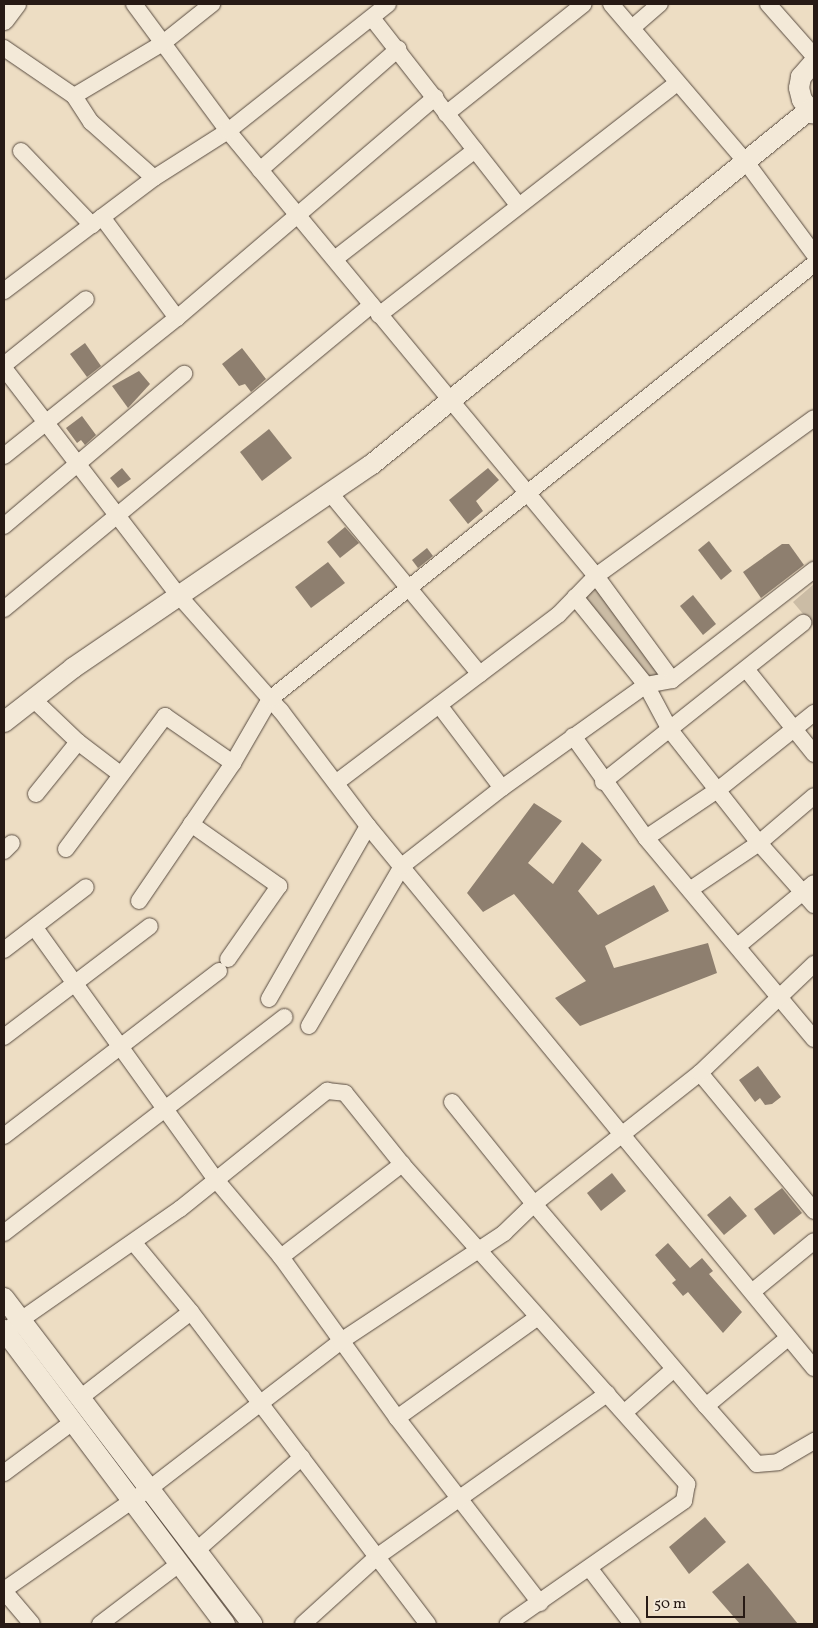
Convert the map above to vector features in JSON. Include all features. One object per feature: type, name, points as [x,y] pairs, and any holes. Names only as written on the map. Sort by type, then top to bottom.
[{"type":"street","points":[[4,20],[16,4]]},
{"type":"street","points":[[74,96],[163,43],[212,4]]},
{"type":"street","points":[[4,291],[154,178],[228,131],[388,4]]},
{"type":"street","points":[[446,114],[584,4]]},
{"type":"street","points":[[611,4],[676,84],[746,162],[814,254]]},
{"type":"street","points":[[632,28],[660,4]]},
{"type":"street","points":[[768,4],[814,56]]},
{"type":"street","points":[[138,6],[228,131],[336,258],[376,310],[452,400],[526,496],[596,576],[672,680]]},
{"type":"street","points":[[372,18],[436,97],[446,114],[518,205]]},
{"type":"street","points":[[4,48],[74,96],[91,122],[154,178]]},
{"type":"street","points":[[260,170],[398,49]]},
{"type":"street","points":[[4,722],[32,699],[330,493],[452,400],[746,162],[812,112],[799,88],[801,77],[814,62]]},
{"type":"street","points":[[4,608],[117,515],[376,310],[518,205],[676,84]]},
{"type":"street","points":[[4,456],[178,318],[436,97]]},
{"type":"street","points":[[336,258],[475,150]]},
{"type":"street","points":[[21,151],[97,221],[178,318]]},
{"type":"street","points":[[139,901],[233,763],[270,699],[410,590],[652,391],[814,264]]},
{"type":"street","points":[[86,299],[4,366],[180,597],[270,699],[336,782],[368,826],[814,1368]]},
{"type":"street","points":[[4,526],[77,462],[184,374]]},
{"type":"street","points":[[336,782],[559,614],[596,576],[814,418]]},
{"type":"street","points":[[330,493],[480,674]]},
{"type":"street","points":[[309,1026],[402,866],[502,788],[646,685],[672,680],[814,570]]},
{"type":"street","points":[[575,597],[646,685],[670,730],[719,789],[760,843],[809,888],[814,905]]},
{"type":"street","points":[[603,782],[803,623]]},
{"type":"street","points":[[746,669],[814,754]]},
{"type":"street","points":[[32,699],[78,742],[120,773]]},
{"type":"street","points":[[439,705],[502,788]]},
{"type":"street","points":[[646,838],[719,789],[814,713]]},
{"type":"street","points":[[66,849],[120,773],[165,716],[233,763]]},
{"type":"street","points":[[574,736],[603,782],[646,838],[739,945],[814,1039]]},
{"type":"street","points":[[36,794],[78,742]]},
{"type":"street","points":[[691,889],[760,843],[814,796]]},
{"type":"street","points":[[4,1136],[121,1047],[224,965],[279,886],[191,824]]},
{"type":"street","points":[[269,999],[368,826]]},
{"type":"street","points":[[4,950],[86,887]]},
{"type":"street","points":[[739,945],[809,888]]},
{"type":"street","points":[[4,1037],[150,926]]},
{"type":"street","points":[[35,928],[217,1181],[281,1258],[397,1418],[540,1602]]},
{"type":"street","points":[[32,1624],[4,1591],[132,1501],[260,1405],[341,1341],[478,1249],[504,1234],[534,1204],[700,1073],[781,999],[814,964]]},
{"type":"street","points":[[4,1233],[284,1017]]},
{"type":"street","points":[[700,1073],[814,1211]]},
{"type":"street","points":[[8,1329],[134,1243],[217,1181],[332,1090],[345,1093],[402,1164],[625,1412],[687,1484],[688,1491],[684,1501],[590,1569],[508,1624]]},
{"type":"street","points":[[452,1102],[534,1204],[673,1370],[757,1464],[778,1462],[814,1442]]},
{"type":"street","points":[[281,1258],[402,1164]]},
{"type":"street","points":[[752,1292],[814,1241]]},
{"type":"street","points":[[134,1243],[191,1312],[428,1624]]},
{"type":"street","points":[[4,1298],[8,1329],[132,1501],[225,1624]]},
{"type":"street","points":[[80,1398],[191,1312]]},
{"type":"street","points":[[397,1418],[538,1317]]},
{"type":"street","points":[[8,1329],[80,1398],[252,1624]]},
{"type":"street","points":[[706,1406],[788,1338]]},
{"type":"street","points":[[625,1412],[673,1370]]},
{"type":"street","points":[[303,1624],[378,1556],[607,1394]]},
{"type":"street","points":[[4,1473],[74,1421]]},
{"type":"street","points":[[197,1550],[302,1457]]},
{"type":"street","points":[[100,1624],[180,1564]]},
{"type":"street","points":[[590,1569],[632,1624]]},
{"type":"shaded area","points":[[601,583],[668,674],[646,685],[575,597]]},
{"type":"shaded area","points":[[814,584],[814,627],[793,602]]},
{"type":"building","points":[[85,343],[101,366],[87,377],[70,354]]},
{"type":"building","points":[[242,348],[266,379],[251,392],[245,384],[239,386],[222,364]]},
{"type":"building","points":[[139,371],[150,384],[128,408],[112,386]]},
{"type":"building","points":[[82,416],[96,435],[85,445],[81,440],[77,443],[66,428]]},
{"type":"building","points":[[269,429],[292,458],[262,481],[240,452]]},
{"type":"building","points":[[122,468],[131,479],[118,488],[110,478]]},
{"type":"building","points":[[488,468],[499,480],[476,501],[483,511],[468,524],[449,500]]},
{"type":"building","points":[[345,527],[359,543],[340,558],[327,542]]},
{"type":"building","points":[[709,541],[732,571],[721,580],[698,550]]},
{"type":"building","points":[[782,544],[789,544],[804,565],[761,598],[743,572]]},
{"type":"building","points":[[427,548],[433,556],[418,568],[412,560]]},
{"type":"building","points":[[328,562],[345,583],[311,608],[295,587]]},
{"type":"building","points":[[693,595],[716,624],[703,635],[680,606]]},
{"type":"building","points":[[534,803],[562,821],[528,863],[553,884],[582,842],[602,860],[578,891],[598,915],[654,885],[669,911],[605,946],[614,968],[708,943],[717,973],[580,1026],[555,998],[586,981],[514,894],[483,912],[467,893]]},
{"type":"building","points":[[758,1066],[781,1097],[772,1104],[765,1105],[760,1098],[755,1102],[739,1080]]},
{"type":"building","points":[[612,1173],[626,1191],[601,1211],[587,1193]]},
{"type":"building","points":[[782,1188],[802,1213],[774,1235],[754,1209]]},
{"type":"building","points":[[730,1196],[747,1216],[724,1235],[707,1215]]},
{"type":"building","points":[[668,1243],[690,1268],[702,1258],[713,1271],[709,1274],[742,1312],[723,1333],[688,1292],[683,1296],[672,1283],[676,1280],[655,1255]]},
{"type":"building","points":[[705,1517],[726,1542],[689,1574],[669,1547]]},
{"type":"building","points":[[748,1563],[798,1624],[740,1624],[712,1592]]}]
